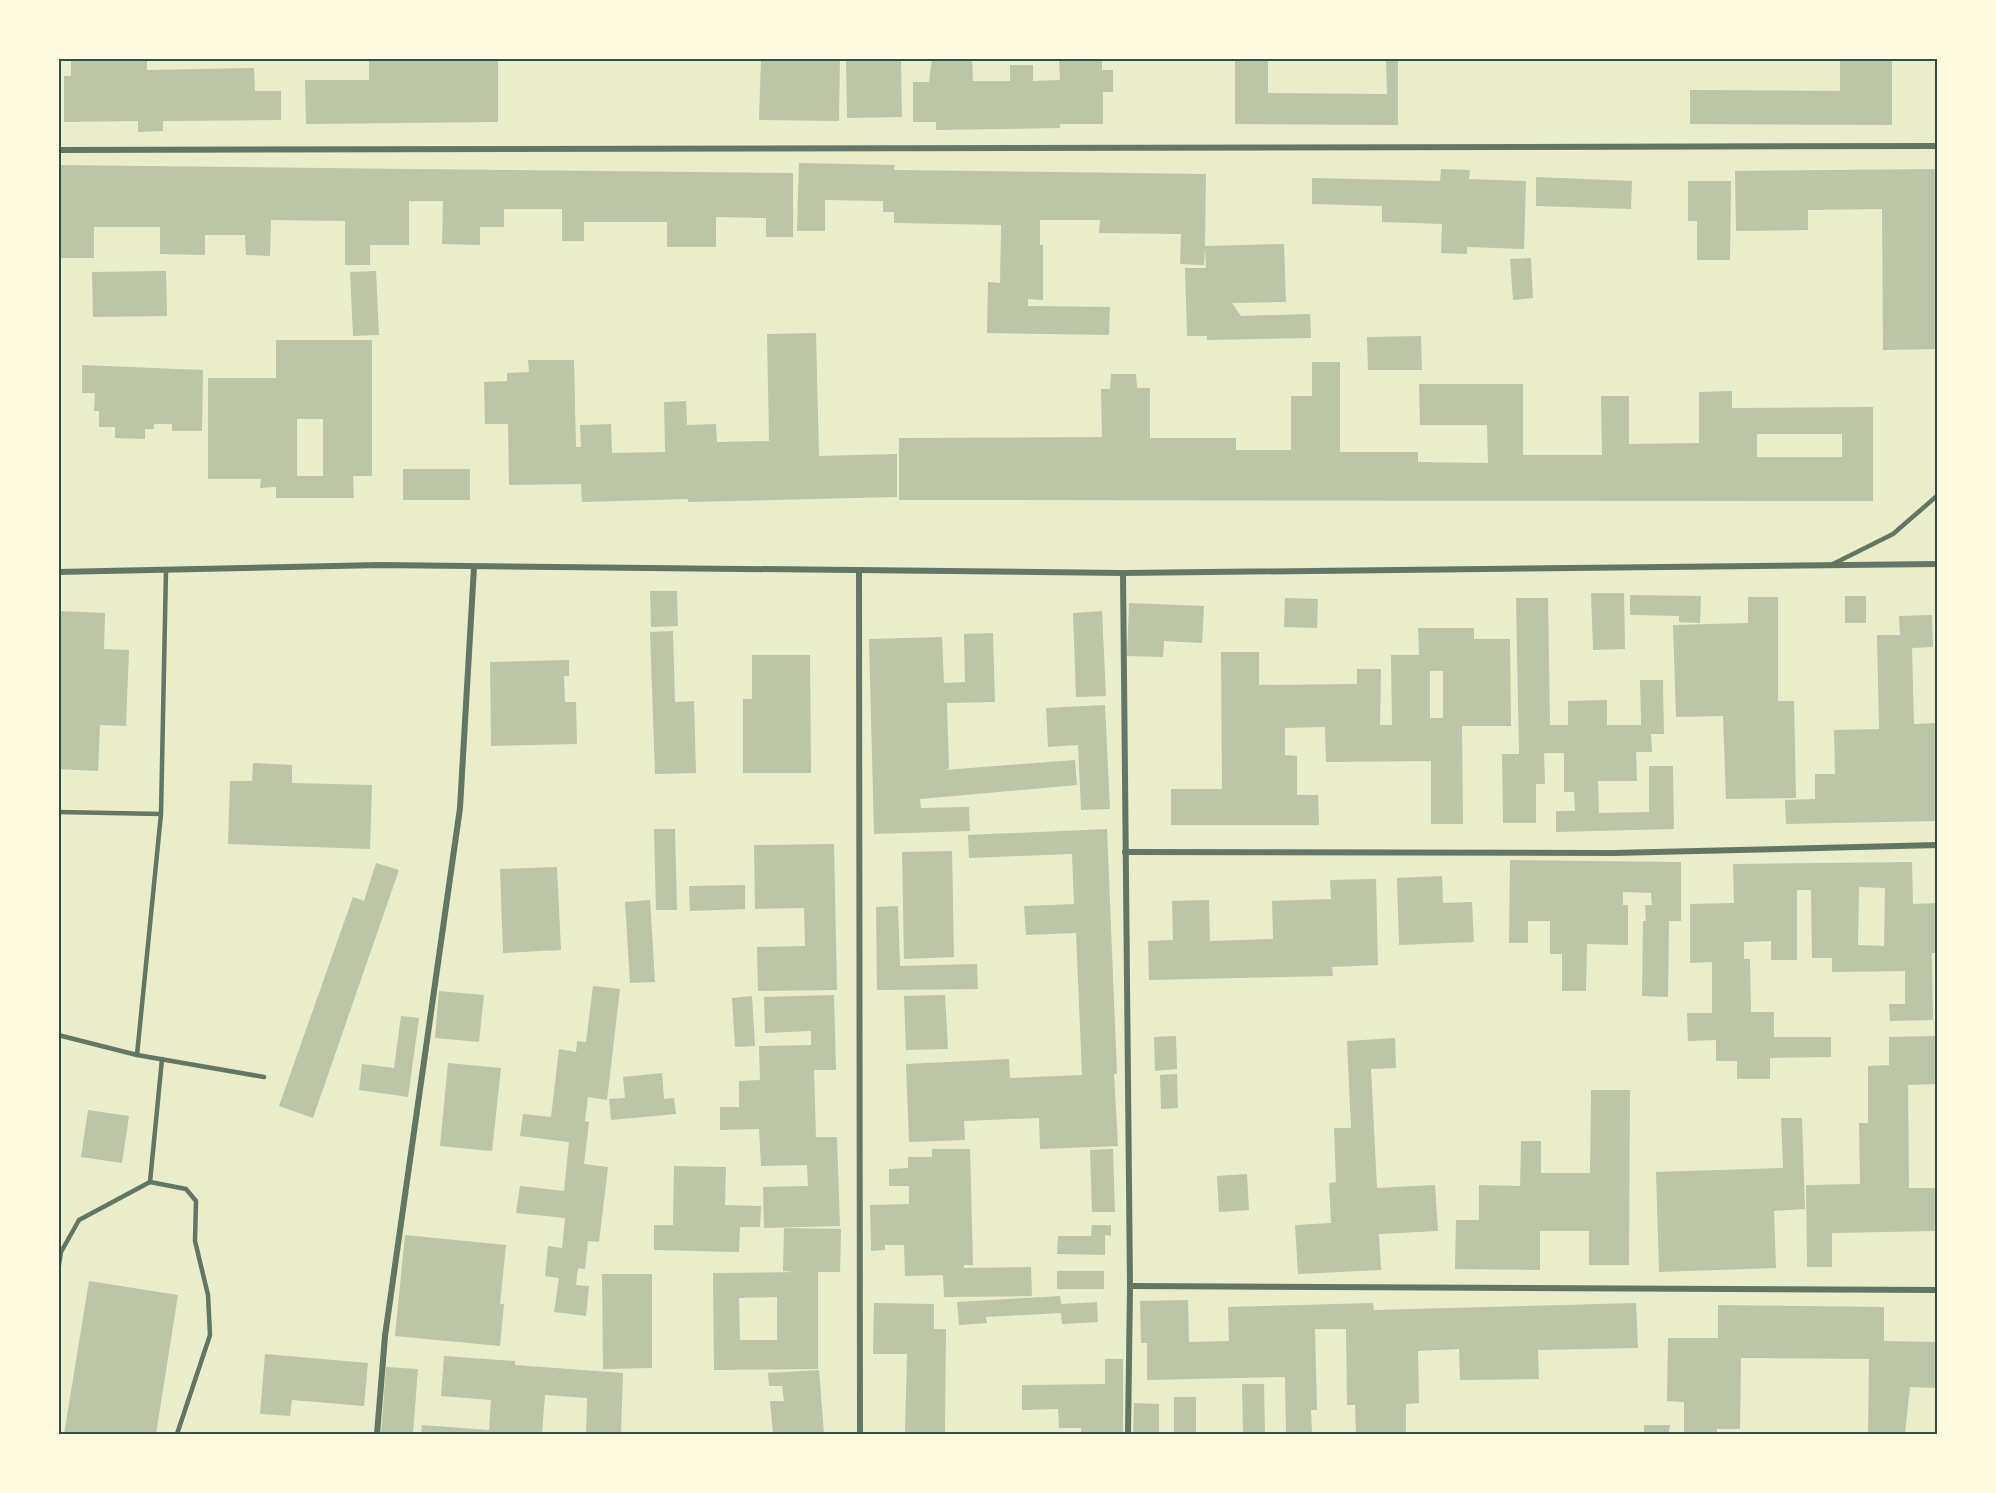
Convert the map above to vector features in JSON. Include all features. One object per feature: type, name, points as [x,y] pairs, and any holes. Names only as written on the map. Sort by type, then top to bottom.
[{"type":"street","points":[[58,150],[1938,147]]},
{"type":"street","points":[[58,572],[380,565],[859,572],[1122,573],[1938,564]]},
{"type":"street","points":[[377,1434],[385,1336],[460,808],[474,567]]},
{"type":"street","points":[[859,572],[860,1434]]},
{"type":"street","points":[[1122,573],[1130,1286],[1128,1434]]},
{"type":"street","points":[[1125,852],[1614,853],[1938,845]]},
{"type":"street","points":[[1130,1286],[1938,1290]]},
{"type":"lane","points":[[1830,565],[1893,534],[1938,495]]},
{"type":"lane","points":[[137,1055],[161,814],[166,570]]},
{"type":"lane","points":[[58,812],[161,814]]},
{"type":"lane","points":[[58,1035],[137,1055],[264,1077]]},
{"type":"lane","points":[[150,1182],[162,1059]]},
{"type":"lane","points":[[58,1270],[61,1252],[79,1220],[150,1182],[186,1188],[196,1201],[195,1241],[208,1295],[210,1335],[177,1434]]},
{"type":"building","points":[[71,58],[147,58],[147,70],[254,68],[255,91],[281,91],[281,120],[163,121],[163,131],[138,132],[138,121],[64,122],[64,76],[71,76]]},
{"type":"building","points":[[369,58],[498,58],[498,122],[306,124],[305,80],[369,80]]},
{"type":"building","points":[[761,58],[840,59],[839,121],[759,120]]},
{"type":"building","points":[[932,58],[972,58],[973,81],[1010,81],[1010,65],[1033,65],[1033,81],[1060,80],[1059,58],[1102,58],[1102,70],[1113,70],[1113,92],[1103,92],[1103,124],[1060,124],[1060,128],[936,130],[936,122],[913,122],[913,82],[929,82]]},
{"type":"building","points":[[1235,58],[1268,58],[1268,93],[1387,94],[1386,58],[1398,58],[1398,125],[1235,124]]},
{"type":"building","points":[[1840,58],[1892,58],[1892,125],[1690,124],[1690,90],[1840,91]]},
{"type":"building","points":[[846,61],[901,61],[902,117],[847,118]]},
{"type":"building","points":[[799,163],[895,165],[894,170],[1206,174],[1205,246],[1284,244],[1286,302],[1232,303],[1241,316],[1310,314],[1311,338],[1207,340],[1207,336],[1187,336],[1185,268],[1206,268],[1205,248],[1204,265],[1180,264],[1181,234],[1099,233],[1100,220],[1040,220],[1040,245],[1043,245],[1043,300],[1028,299],[1028,306],[1110,307],[1109,335],[987,333],[988,282],[1000,283],[1001,225],[894,223],[894,212],[883,212],[883,201],[825,200],[825,231],[797,231]]},
{"type":"building","points":[[58,165],[793,173],[793,237],[766,237],[766,218],[716,217],[716,247],[667,247],[667,222],[584,222],[584,241],[562,241],[562,209],[504,209],[504,227],[480,227],[480,245],[442,244],[443,201],[409,201],[409,245],[370,245],[370,265],[345,265],[345,221],[271,220],[270,256],[246,255],[245,235],[205,235],[205,255],[160,254],[160,227],[94,227],[94,258],[61,258]]},
{"type":"building","points":[[1441,169],[1470,170],[1469,179],[1526,181],[1524,249],[1467,247],[1467,254],[1441,253],[1442,224],[1382,222],[1382,206],[1312,204],[1312,178],[1440,181]]},
{"type":"building","points":[[1935,169],[1938,247],[1935,349],[1883,350],[1882,209],[1808,210],[1808,230],[1736,231],[1735,171]]},
{"type":"building","points":[[1536,177],[1632,181],[1631,209],[1536,206]]},
{"type":"building","points":[[1688,181],[1731,181],[1730,260],[1697,260],[1697,221],[1688,221]]},
{"type":"building","points":[[1531,258],[1533,298],[1513,300],[1510,259]]},
{"type":"building","points":[[166,271],[167,316],[93,317],[92,272]]},
{"type":"building","points":[[376,271],[379,335],[353,336],[350,272]]},
{"type":"building","points":[[816,333],[819,456],[897,454],[897,497],[582,502],[581,484],[509,485],[508,424],[485,424],[484,382],[507,381],[507,373],[529,372],[528,360],[574,360],[576,447],[581,447],[580,425],[611,424],[612,453],[665,452],[664,402],[686,401],[687,425],[716,424],[717,442],[769,441],[767,334]]},
{"type":"building","points":[[1421,336],[1422,370],[1368,370],[1367,337]]},
{"type":"building","points":[[276,340],[372,340],[372,476],[353,476],[354,498],[276,498],[276,487],[260,488],[261,479],[208,479],[208,378],[276,378]],"holes":[[[297,419],[323,419],[323,476],[297,476]]]},
{"type":"building","points":[[1312,362],[1340,362],[1340,452],[1418,452],[1418,462],[1488,463],[1487,425],[1420,425],[1419,384],[1523,384],[1523,455],[1602,455],[1601,396],[1629,396],[1629,444],[1699,443],[1699,392],[1732,391],[1732,408],[1873,407],[1873,501],[899,500],[899,438],[1102,437],[1101,389],[1110,389],[1111,374],[1136,374],[1137,388],[1150,388],[1150,438],[1236,438],[1236,450],[1291,450],[1291,396],[1312,396]],"holes":[[[1757,434],[1842,434],[1842,457],[1757,457]]]},
{"type":"building","points":[[82,365],[203,370],[202,431],[172,431],[172,424],[154,424],[154,429],[145,429],[145,439],[115,438],[115,427],[99,427],[99,411],[94,411],[95,393],[82,393]]},
{"type":"building","points":[[403,469],[470,469],[470,500],[403,500]]},
{"type":"building","points":[[650,591],[677,591],[678,626],[651,627]]},
{"type":"building","points":[[1591,593],[1624,593],[1625,649],[1593,650]]},
{"type":"building","points":[[1630,595],[1701,596],[1700,623],[1679,622],[1679,616],[1630,615]]},
{"type":"building","points":[[1845,596],[1866,596],[1866,623],[1845,623]]},
{"type":"building","points":[[1748,597],[1778,597],[1778,701],[1794,701],[1796,798],[1726,799],[1723,716],[1676,717],[1673,625],[1748,623]]},
{"type":"building","points":[[1285,598],[1318,599],[1317,628],[1284,627]]},
{"type":"building","points":[[1516,598],[1548,598],[1550,725],[1568,725],[1568,701],[1607,700],[1607,725],[1641,725],[1640,680],[1663,680],[1664,734],[1651,734],[1652,752],[1636,752],[1637,781],[1598,781],[1599,813],[1649,812],[1649,766],[1673,766],[1674,829],[1556,832],[1556,811],[1575,811],[1574,792],[1564,792],[1564,753],[1544,753],[1545,784],[1536,784],[1536,823],[1503,823],[1502,754],[1519,754]]},
{"type":"building","points":[[1129,603],[1204,606],[1202,643],[1164,641],[1163,657],[1127,656]]},
{"type":"building","points":[[58,611],[105,613],[104,649],[129,650],[126,726],[100,725],[98,771],[58,769]]},
{"type":"building","points":[[1102,611],[1106,696],[1076,697],[1073,613]]},
{"type":"building","points":[[1932,615],[1933,647],[1912,648],[1914,724],[1938,723],[1938,821],[1786,824],[1785,800],[1815,799],[1815,774],[1835,774],[1834,730],[1879,729],[1877,635],[1900,635],[1899,616]]},
{"type":"building","points":[[1418,628],[1474,628],[1474,639],[1510,639],[1511,726],[1462,726],[1463,824],[1431,824],[1431,761],[1326,762],[1325,727],[1285,728],[1285,755],[1297,756],[1297,795],[1318,795],[1319,825],[1171,825],[1171,789],[1222,789],[1221,652],[1259,652],[1259,685],[1357,684],[1357,669],[1381,669],[1380,725],[1392,725],[1391,655],[1419,655]],"holes":[[[1430,671],[1443,671],[1443,718],[1430,718]]]},
{"type":"building","points":[[673,631],[675,702],[694,701],[696,773],[655,774],[650,632]]},
{"type":"building","points":[[993,633],[995,702],[947,703],[949,769],[944,770],[1075,760],[1077,785],[920,799],[921,808],[969,807],[970,831],[874,834],[869,639],[942,637],[944,683],[965,682],[964,634]]},
{"type":"building","points":[[752,655],[810,655],[811,773],[743,773],[743,699],[752,699]]},
{"type":"building","points":[[569,660],[569,676],[564,676],[565,702],[576,702],[577,744],[491,746],[490,662]]},
{"type":"building","points":[[1105,705],[1110,809],[1081,810],[1078,745],[1048,747],[1046,708]]},
{"type":"building","points":[[253,763],[292,765],[292,783],[372,785],[370,849],[228,844],[230,781],[252,781]]},
{"type":"building","points":[[654,829],[675,829],[677,910],[656,910]]},
{"type":"building","points":[[1107,829],[1118,1146],[1040,1149],[1039,1118],[964,1121],[965,1140],[909,1142],[906,1064],[1009,1059],[1010,1078],[1082,1075],[1076,933],[1026,935],[1024,906],[1074,904],[1072,854],[969,858],[968,835]]},
{"type":"building","points":[[834,844],[837,990],[758,991],[757,947],[805,946],[804,908],[755,909],[754,845]]},
{"type":"building","points":[[952,851],[954,957],[904,959],[902,852]]},
{"type":"building","points":[[1510,860],[1681,862],[1681,921],[1669,921],[1668,997],[1642,996],[1643,921],[1646,921],[1645,905],[1652,905],[1651,893],[1623,892],[1623,905],[1628,905],[1628,945],[1587,944],[1586,991],[1562,991],[1562,954],[1550,954],[1550,921],[1528,921],[1528,943],[1509,943]]},
{"type":"building","points":[[1912,862],[1913,904],[1938,903],[1938,953],[1932,953],[1933,1020],[1890,1021],[1889,1004],[1905,1004],[1905,971],[1832,972],[1832,958],[1812,958],[1811,890],[1797,890],[1797,960],[1771,960],[1771,941],[1744,942],[1744,959],[1750,959],[1751,1012],[1774,1012],[1774,1037],[1831,1037],[1831,1057],[1770,1058],[1770,1079],[1737,1079],[1737,1061],[1716,1061],[1716,1040],[1688,1041],[1687,1013],[1712,1013],[1712,962],[1690,963],[1690,904],[1734,903],[1733,864]],"holes":[[[1859,887],[1885,888],[1884,946],[1858,945]]]},
{"type":"building","points":[[376,863],[399,870],[313,1118],[279,1106],[353,897],[364,901]]},
{"type":"building","points":[[557,867],[561,950],[503,953],[500,869]]},
{"type":"building","points":[[1442,876],[1443,903],[1472,902],[1474,942],[1399,945],[1397,878]]},
{"type":"building","points":[[1376,879],[1378,965],[1332,967],[1333,976],[1149,980],[1148,941],[1173,940],[1172,901],[1209,900],[1210,941],[1273,939],[1272,901],[1331,899],[1330,880]]},
{"type":"building","points":[[745,885],[745,909],[690,911],[689,886]]},
{"type":"building","points":[[650,900],[655,982],[630,983],[625,902]]},
{"type":"building","points":[[898,906],[900,966],[977,964],[978,989],[877,990],[876,907]]},
{"type":"building","points":[[593,986],[620,989],[607,1100],[588,1097],[585,1121],[589,1122],[584,1164],[608,1167],[599,1242],[588,1241],[585,1269],[578,1268],[576,1285],[589,1286],[586,1316],[554,1312],[559,1278],[545,1276],[548,1246],[562,1248],[565,1218],[516,1213],[520,1186],[564,1191],[569,1142],[520,1136],[523,1114],[551,1117],[559,1049],[576,1052],[577,1041],[586,1042]]},
{"type":"building","points":[[439,991],[484,995],[479,1042],[435,1038]]},
{"type":"building","points":[[834,995],[836,1070],[814,1070],[816,1137],[837,1137],[840,1226],[764,1228],[763,1187],[808,1186],[807,1165],[761,1166],[759,1129],[720,1130],[720,1107],[739,1107],[739,1081],[760,1080],[759,1046],[811,1045],[811,1031],[765,1033],[764,997]]},
{"type":"building","points":[[945,995],[948,1049],[906,1050],[904,996]]},
{"type":"building","points":[[752,996],[755,1046],[735,1047],[732,998]]},
{"type":"building","points":[[401,1016],[419,1018],[408,1097],[359,1090],[362,1064],[394,1068]]},
{"type":"building","points":[[1176,1036],[1177,1069],[1155,1071],[1154,1037]]},
{"type":"building","points":[[1938,1036],[1938,1084],[1908,1085],[1909,1188],[1938,1188],[1938,1231],[1832,1233],[1832,1267],[1807,1267],[1806,1185],[1860,1184],[1859,1123],[1868,1123],[1868,1066],[1889,1065],[1889,1037]]},
{"type":"building","points":[[1395,1038],[1396,1068],[1371,1069],[1377,1188],[1435,1185],[1438,1231],[1379,1234],[1381,1270],[1298,1274],[1295,1225],[1331,1223],[1329,1183],[1336,1182],[1334,1128],[1351,1128],[1347,1041]]},
{"type":"building","points":[[448,1063],[501,1068],[492,1151],[440,1146]]},
{"type":"building","points":[[662,1073],[664,1099],[674,1098],[676,1114],[611,1120],[609,1099],[625,1098],[623,1077]]},
{"type":"building","points":[[1177,1074],[1178,1108],[1161,1109],[1160,1075]]},
{"type":"building","points":[[1591,1090],[1630,1090],[1629,1265],[1589,1265],[1589,1231],[1540,1231],[1540,1270],[1455,1269],[1456,1220],[1479,1220],[1479,1185],[1520,1186],[1521,1141],[1541,1141],[1541,1173],[1590,1173]]},
{"type":"building","points":[[88,1110],[129,1116],[122,1163],[81,1157]]},
{"type":"building","points":[[1781,1118],[1802,1118],[1805,1209],[1774,1211],[1776,1268],[1659,1272],[1656,1172],[1783,1168]]},
{"type":"building","points":[[932,1149],[970,1149],[973,1265],[964,1265],[964,1268],[1031,1267],[1032,1296],[944,1297],[943,1275],[905,1276],[904,1245],[885,1245],[885,1250],[871,1251],[870,1205],[909,1204],[909,1186],[889,1186],[889,1169],[908,1168],[908,1157],[932,1157]]},
{"type":"building","points":[[1113,1149],[1115,1212],[1092,1212],[1090,1150]]},
{"type":"building","points":[[674,1166],[726,1167],[725,1205],[761,1206],[760,1227],[740,1227],[739,1252],[654,1250],[654,1225],[673,1225]]},
{"type":"building","points":[[1247,1174],[1249,1210],[1219,1212],[1217,1176]]},
{"type":"building","points":[[1092,1225],[1111,1225],[1111,1236],[1105,1235],[1105,1255],[1057,1254],[1058,1236],[1091,1236]]},
{"type":"building","points":[[784,1228],[841,1229],[840,1272],[818,1272],[818,1369],[714,1370],[713,1273],[796,1272],[783,1271]],"holes":[[[777,1297],[777,1340],[740,1340],[739,1298]]]},
{"type":"building","points":[[405,1235],[506,1245],[500,1304],[504,1304],[500,1346],[395,1336]]},
{"type":"building","points":[[1057,1271],[1104,1271],[1104,1289],[1057,1289]]},
{"type":"building","points":[[602,1274],[652,1274],[652,1368],[603,1369]]},
{"type":"building","points":[[89,1281],[178,1295],[156,1434],[64,1434]]},
{"type":"building","points":[[1060,1296],[1061,1304],[1097,1302],[1098,1322],[1062,1324],[1061,1313],[986,1317],[987,1323],[959,1325],[957,1302]]},
{"type":"building","points":[[1188,1300],[1189,1342],[1229,1341],[1228,1307],[1373,1303],[1374,1310],[1636,1303],[1638,1348],[1538,1350],[1539,1379],[1460,1380],[1459,1349],[1418,1351],[1419,1403],[1406,1404],[1406,1434],[1356,1434],[1355,1405],[1347,1405],[1346,1329],[1315,1329],[1317,1410],[1311,1410],[1312,1432],[1286,1433],[1285,1377],[1147,1380],[1147,1343],[1141,1343],[1140,1301]]},
{"type":"building","points":[[874,1303],[934,1304],[934,1329],[946,1329],[945,1434],[905,1433],[907,1354],[873,1354]]},
{"type":"building","points":[[1718,1305],[1884,1307],[1884,1341],[1938,1342],[1938,1388],[1910,1387],[1905,1434],[1868,1434],[1869,1359],[1741,1358],[1740,1429],[1717,1429],[1717,1434],[1644,1434],[1644,1425],[1670,1425],[1669,1432],[1684,1432],[1684,1402],[1667,1401],[1668,1338],[1718,1338]]},
{"type":"building","points":[[265,1354],[368,1363],[364,1406],[292,1400],[290,1416],[260,1414]]},
{"type":"building","points":[[444,1356],[515,1361],[515,1365],[623,1373],[621,1434],[586,1434],[587,1398],[545,1395],[542,1434],[421,1434],[422,1425],[489,1430],[491,1400],[441,1396]]},
{"type":"building","points":[[1105,1359],[1123,1359],[1123,1434],[1081,1434],[1081,1428],[1059,1428],[1058,1409],[1022,1410],[1022,1385],[1105,1384]]},
{"type":"building","points":[[386,1367],[418,1369],[413,1434],[381,1434]]},
{"type":"building","points":[[819,1370],[824,1434],[773,1434],[770,1401],[784,1401],[782,1386],[769,1386],[768,1373]]},
{"type":"building","points":[[1242,1384],[1264,1384],[1265,1434],[1243,1434]]},
{"type":"building","points":[[1174,1397],[1196,1397],[1196,1434],[1174,1434]]},
{"type":"building","points":[[1134,1403],[1159,1404],[1159,1434],[1133,1434]]},
{"type":"building","points":[[623,1432],[655,1432],[655,1434],[623,1434]]}]
